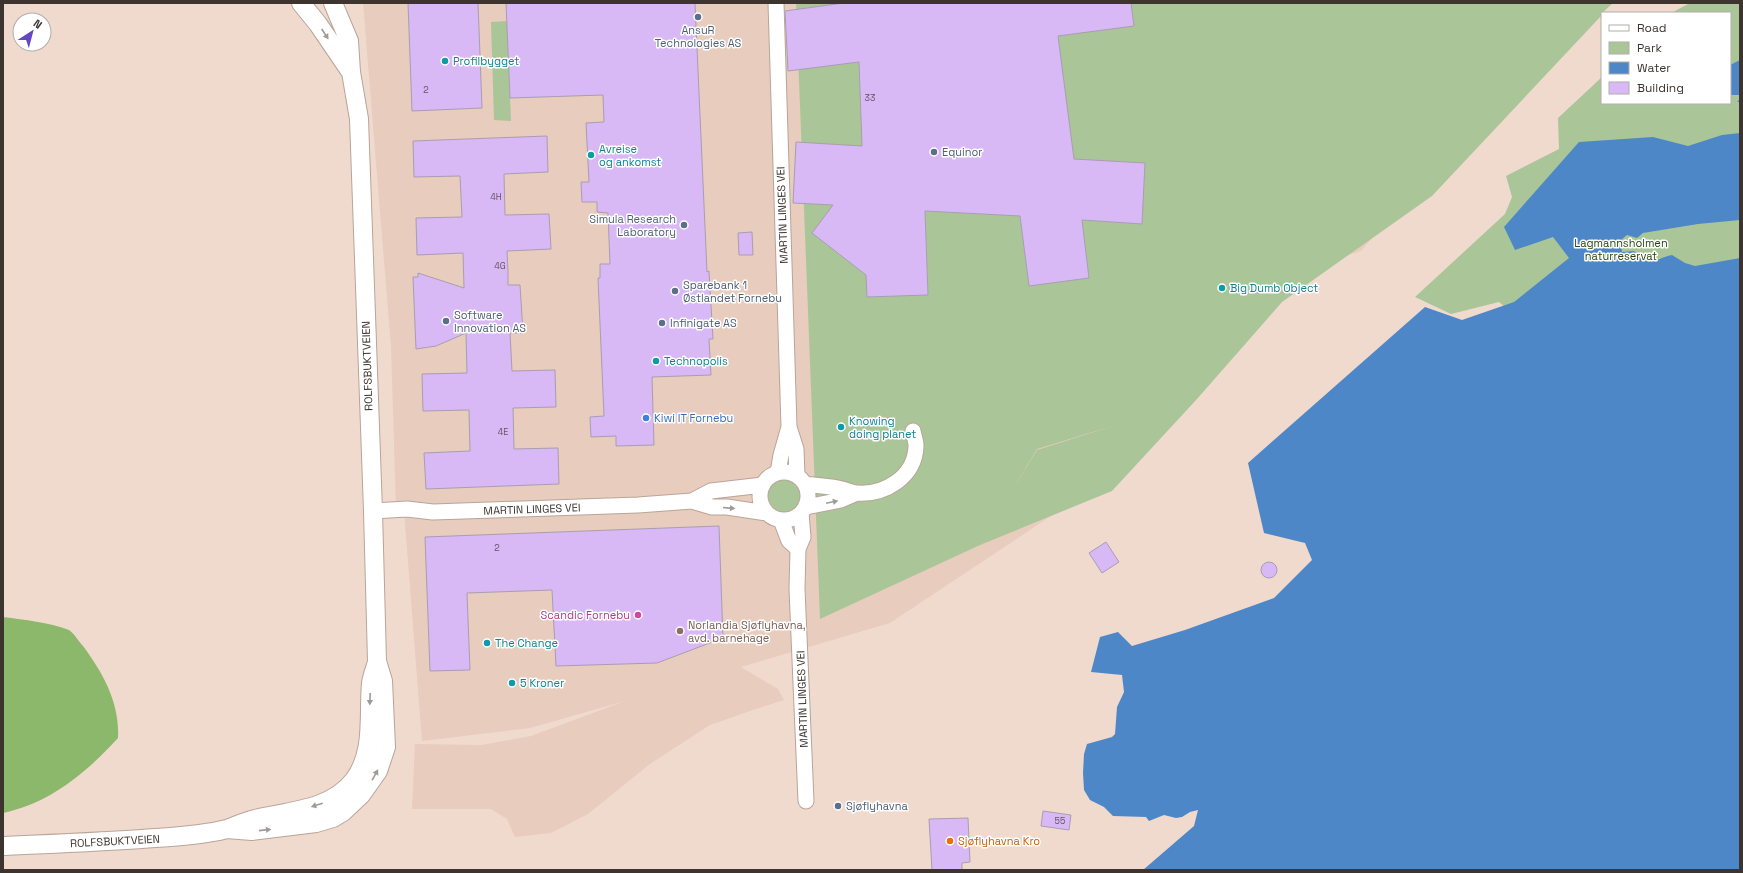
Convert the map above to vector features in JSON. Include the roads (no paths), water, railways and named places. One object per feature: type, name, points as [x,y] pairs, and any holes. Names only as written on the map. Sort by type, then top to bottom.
[{"type":"street","name":"ROLFSBUKTVEIEN","points":[[301,3],[318,24],[351,72]]},
{"type":"street","name":"ROLFSBUKTVEIEN","points":[[3,846],[170,837],[227,829],[252,831],[316,823],[334,818],[343,812],[361,796],[378,771],[386,747],[383,681],[377,661],[359,119],[351,72],[349,41],[333,3]]},
{"type":"street","name":"MARTIN LINGES VEI","points":[[776,3],[789,427],[796,449],[801,480]]},
{"type":"street","name":"MARTIN LINGES VEI","points":[[778,473],[781,455],[789,427]]},
{"type":"street","points":[[857,493],[801,480],[789,473],[778,473],[769,478],[763,484],[760,494],[767,513],[774,518],[781,520],[792,519],[804,510],[841,500],[857,493],[881,490],[890,487],[909,470],[915,455],[916,446],[914,431]]},
{"type":"street","points":[[801,480],[808,494],[804,510]]},
{"type":"street","name":"MARTIN LINGES VEI","points":[[692,501],[711,491],[763,484]]},
{"type":"street","name":"MARTIN LINGES VEI","points":[[373,511],[407,510],[433,512],[638,505],[692,501],[712,507],[728,507],[767,513]]},
{"type":"street","name":"MARTIN LINGES VEI","points":[[804,510],[803,537],[798,549],[797,589],[806,801]]},
{"type":"street","points":[[781,520],[789,541],[798,549]]},
{"type":"water","points":[[1740,60],[1740,95],[1731,95],[1731,64]]},
{"type":"water","points":[[1740,133],[1740,220],[1698,224],[1643,233],[1637,238],[1627,235],[1621,240],[1622,252],[1634,251],[1639,257],[1648,261],[1672,255],[1685,263],[1695,266],[1740,258],[1740,870],[1143,870],[1194,826],[1198,810],[1190,812],[1182,817],[1176,818],[1164,815],[1149,821],[1146,817],[1113,816],[1104,807],[1090,800],[1084,790],[1084,754],[1087,744],[1112,737],[1115,734],[1117,707],[1124,692],[1122,675],[1091,672],[1100,637],[1118,632],[1132,646],[1185,630],[1274,598],[1312,560],[1305,543],[1264,533],[1248,463],[1425,307],[1462,320],[1514,302],[1569,258],[1553,237],[1515,250],[1504,227],[1579,142],[1653,137],[1688,146],[1722,135]]},
{"type":"place","name":"AnsuR Technologies AS","points":[[698,17]]},
{"type":"place","name":"Profilbygget","points":[[445,61]]},
{"type":"place","name":"Equinor","points":[[934,152]]},
{"type":"place","name":"Avreise og ankomst","points":[[591,155]]},
{"type":"place","name":"Simula Research Laboratory","points":[[684,225]]},
{"type":"place","name":"Big Dumb Object","points":[[1222,288]]},
{"type":"place","name":"Sparebank 1 Østlandet Fornebu","points":[[675,291]]},
{"type":"place","name":"Software Innovation AS","points":[[446,321]]},
{"type":"place","name":"Infinigate AS","points":[[662,323]]},
{"type":"place","name":"Technopolis","points":[[656,361]]},
{"type":"place","name":"Kiwi IT Fornebu","points":[[646,418]]},
{"type":"place","name":"Knowing doing planet","points":[[841,427]]},
{"type":"place","name":"Scandic Fornebu","points":[[638,615]]},
{"type":"place","name":"Norlandia Sjøflyhavna, avd. barnehage","points":[[680,631]]},
{"type":"place","name":"The Change","points":[[487,643]]},
{"type":"place","name":"5 Kroner","points":[[512,683]]},
{"type":"place","name":"Sjøflyhavna","points":[[838,806]]},
{"type":"place","name":"Sjøflyhavna Kro","points":[[950,841]]},
{"type":"park label","name":"Lagmannsholmen naturreservat","points":[[1621,249]]}]
